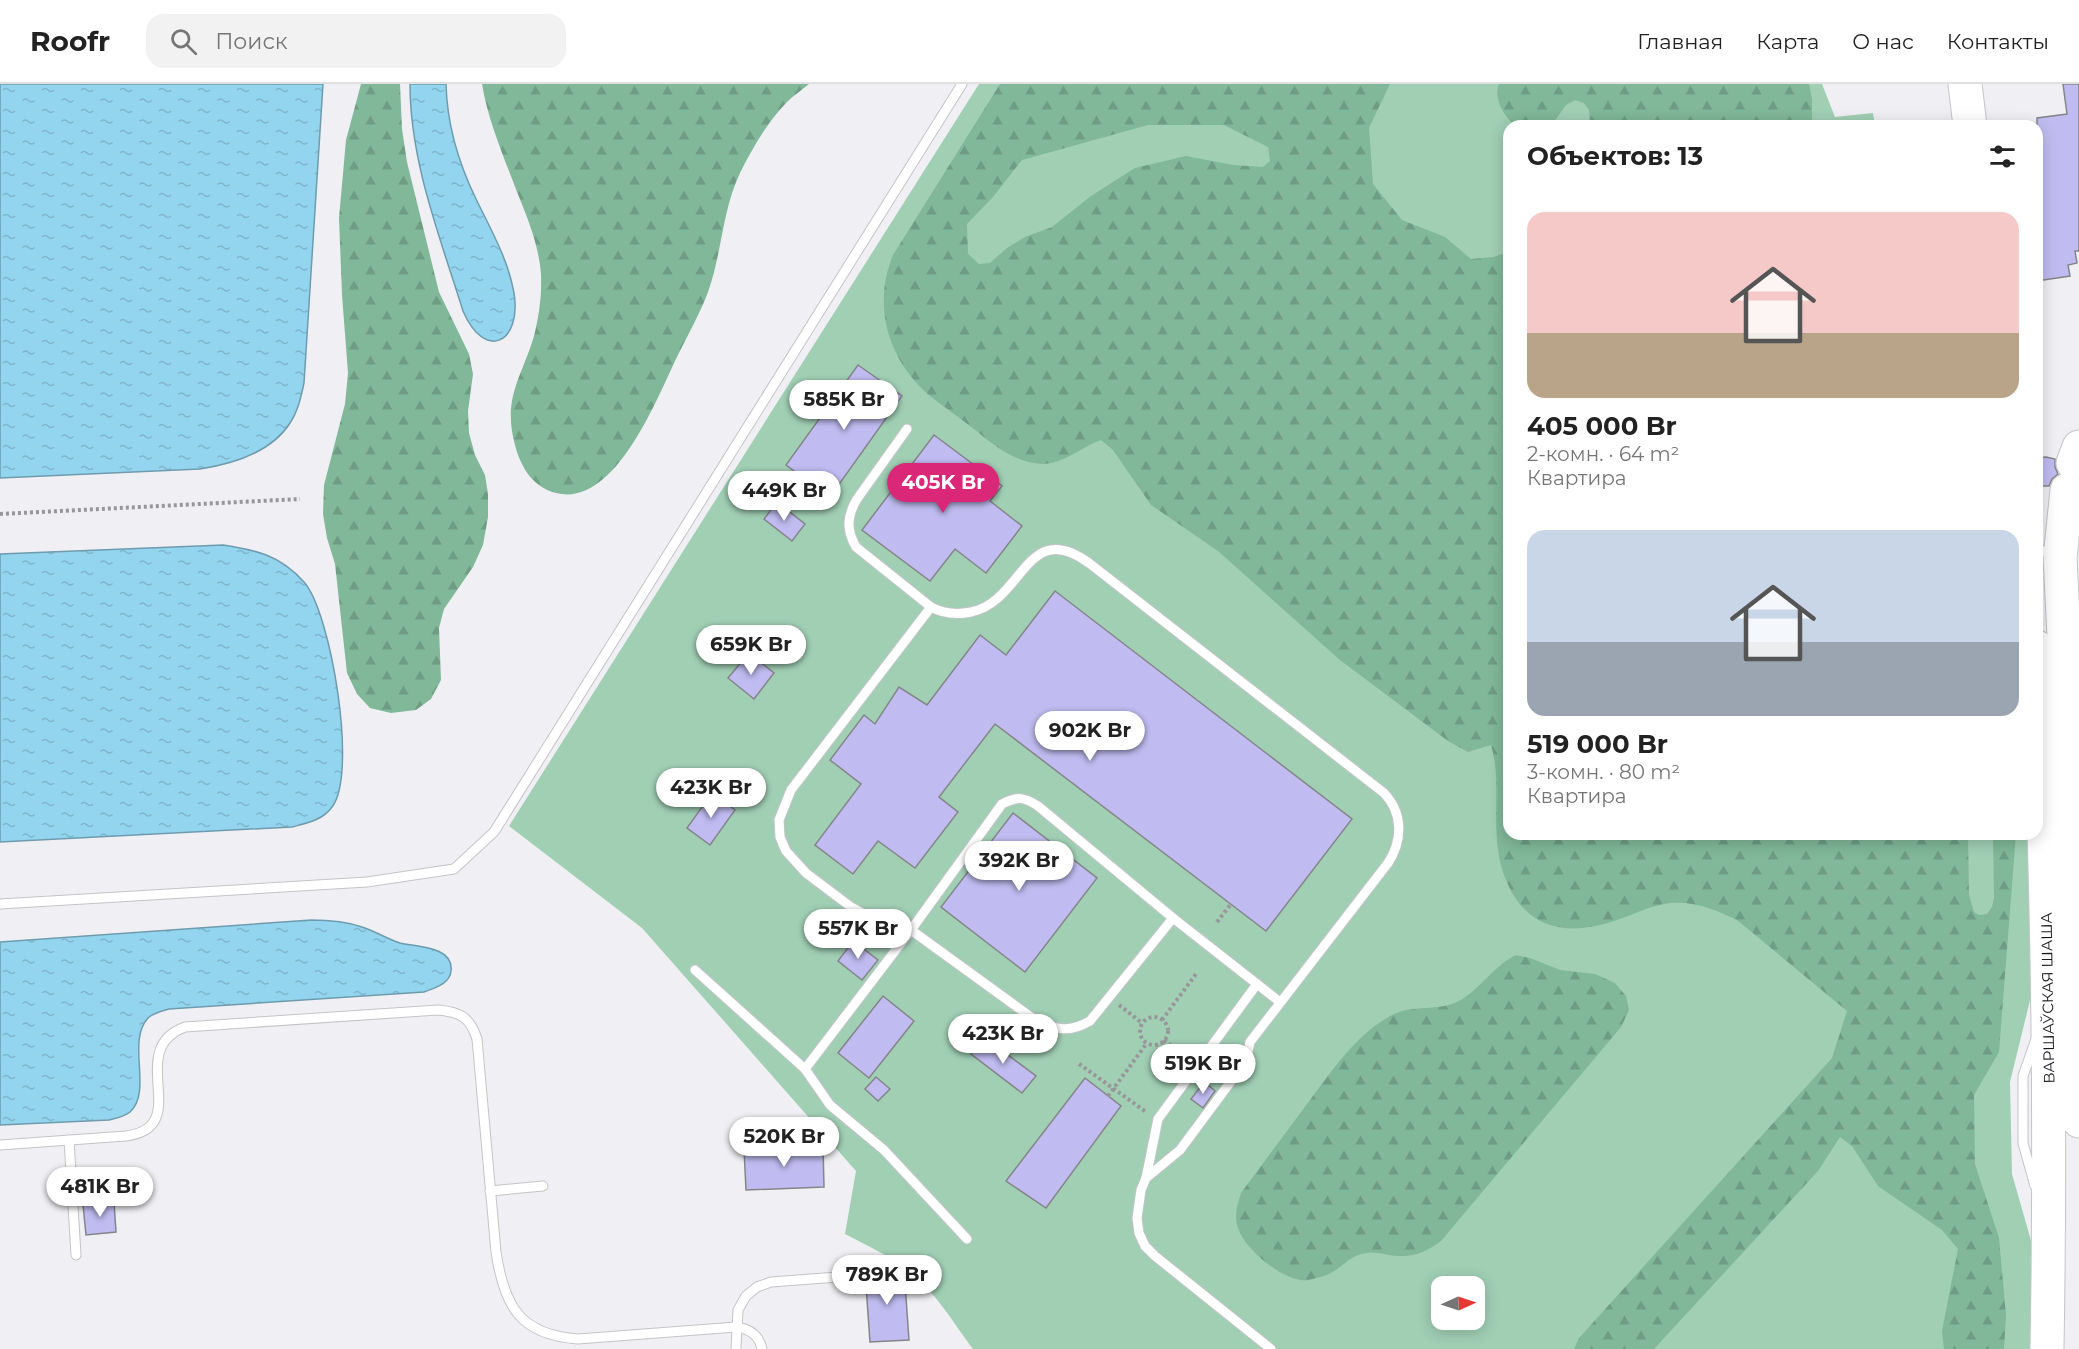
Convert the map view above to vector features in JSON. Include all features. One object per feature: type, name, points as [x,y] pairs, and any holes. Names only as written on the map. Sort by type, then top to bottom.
[{"type":"highway","points":[[1965,84],[1969,120]]},
{"type":"highway","name":"ВАРШАЎСКАЯ ШАША","points":[[2073,467],[2049,553],[2075,772],[2079,1121]]},
{"type":"highway","name":"ВАРШАЎСКАЯ ШАША","points":[[2043,776],[2048,1005],[2047,1349]]},
{"type":"lane","points":[[0,904],[367,882],[453,869],[494,832],[962,84]]},
{"type":"lane","points":[[907,429],[851,508],[848,523],[850,536],[856,547],[931,607],[952,614],[979,610],[992,604],[1002,595],[1035,556],[1045,550],[1057,548],[1069,550],[1099,570],[1391,800],[1399,820],[1398,843],[1394,854],[1250,1042],[1246,1060],[1180,1150],[1146,1178]]},
{"type":"lane","points":[[931,607],[791,790],[779,820],[780,837],[786,851],[806,873],[851,907],[911,930],[1035,1020],[1064,1030],[1078,1028],[1090,1021],[1173,918]]},
{"type":"lane","points":[[805,1069],[911,930],[1002,804],[1014,798],[1025,798],[1038,806],[1173,918],[1280,1002]]},
{"type":"lane","points":[[695,970],[805,1069],[830,1105],[884,1150],[967,1239]]},
{"type":"lane","points":[[1257,984],[1158,1119],[1146,1178],[1141,1190],[1137,1218],[1139,1233],[1145,1246],[1155,1256],[1270,1349]]},
{"type":"lane","points":[[0,1145],[140,1135],[150,1129],[156,1120],[158,1109],[159,1050],[165,1038],[175,1030],[185,1027],[438,1010],[452,1011],[464,1017],[473,1026],[477,1039],[499,1274],[506,1294],[521,1316],[542,1333],[559,1338],[578,1339],[736,1328],[751,1331],[757,1337],[762,1349]]},
{"type":"lane","points":[[69,1140],[76,1255]]},
{"type":"lane","points":[[490,1191],[543,1186]]},
{"type":"lane","points":[[736,1349],[738,1310],[746,1296],[757,1287],[771,1282],[852,1276]]},
{"type":"path","points":[[0,514],[300,499]]},
{"type":"path","points":[[1216,922],[1231,904]]},
{"type":"path","points":[[1162,1020],[1196,974]]},
{"type":"path","points":[[1110,998],[1142,1023]]},
{"type":"path","points":[[1153,1017],[1162,1020],[1167,1027],[1164,1040],[1156,1045],[1143,1040],[1139,1032],[1142,1023],[1153,1017]]},
{"type":"path","points":[[1108,1096],[1147,1043]]},
{"type":"path","points":[[1079,1064],[1147,1113]]},
{"type":"green space","points":[[361,84],[400,84],[402,129],[407,162],[439,292],[469,354],[473,374],[468,411],[469,433],[475,455],[485,475],[488,494],[488,517],[483,545],[473,567],[444,609],[439,628],[441,680],[431,699],[416,710],[391,713],[370,708],[357,694],[347,673],[335,564],[323,514],[324,485],[345,404],[348,373],[339,218],[346,140]]},
{"type":"green space","points":[[482,84],[809,84],[790,99],[773,118],[740,173],[729,202],[708,292],[644,424],[630,448],[614,468],[596,484],[577,493],[556,493],[541,486],[525,469],[515,445],[512,429],[512,401],[536,328],[541,298],[541,274],[532,233],[492,125]]},
{"type":"green space","points":[[979,84],[1822,84],[1835,117],[1873,113],[1874,120],[1503,120],[1503,840],[2032,840],[2034,984],[2010,1082],[2012,1174],[2034,1251],[2031,1349],[973,1349],[943,1307],[917,1277],[877,1250],[845,1234],[856,1171],[642,928],[509,826]]},
{"type":"green space","points":[[1000,84],[1390,84],[1369,128],[1373,184],[1402,220],[1445,237],[1471,259],[1503,254],[1503,840],[1968,840],[1969,895],[1974,912],[1979,915],[1987,914],[1994,898],[1993,840],[2016,840],[1999,1052],[1974,1095],[1975,1164],[1999,1238],[2006,1316],[2004,1349],[1944,1349],[1942,1331],[1958,1249],[1942,1230],[1878,1186],[1852,1146],[1840,1137],[1818,1171],[1654,1349],[1574,1349],[1579,1338],[1832,1058],[1847,1011],[1737,920],[1705,907],[1688,903],[1663,904],[1611,922],[1577,928],[1562,928],[1535,918],[1514,896],[1500,863],[1496,829],[1495,762],[1491,745],[1468,752],[1448,741],[1340,660],[1218,551],[1151,505],[1113,450],[1101,440],[1058,461],[1042,464],[1031,463],[1003,451],[930,396],[915,382],[894,349],[884,313],[887,274],[893,255]],"holes":[[[1148,125],[1224,125],[1268,147],[1270,161],[1263,167],[1233,165],[1186,156],[1135,168],[1091,196],[1052,227],[1025,237],[1007,248],[990,263],[979,264],[968,254],[967,224],[993,197],[1022,160]]]},
{"type":"green space","points":[[1499,84],[1809,84],[1812,120],[1590,120],[1589,110],[1584,103],[1575,100],[1566,105],[1555,120],[1509,120],[1498,101]]},
{"type":"green space","points":[[1516,955],[1560,970],[1595,974],[1615,983],[1626,996],[1629,1010],[1621,1027],[1436,1245],[1421,1253],[1404,1256],[1361,1254],[1329,1274],[1309,1280],[1289,1277],[1267,1264],[1249,1246],[1238,1228],[1236,1215],[1241,1193],[1335,1067],[1355,1043],[1379,1023],[1400,1012],[1443,1006],[1459,1001],[1500,965]]},
{"type":"water","points":[[0,84],[323,84],[304,383],[293,418],[272,442],[238,460],[200,469],[0,478]]},
{"type":"water","points":[[410,84],[446,84],[451,129],[459,157],[503,256],[514,293],[515,310],[512,324],[507,334],[500,340],[491,341],[481,337],[463,311],[421,171],[411,113]]},
{"type":"water","points":[[223,545],[257,552],[277,560],[304,582],[314,599],[332,658],[342,729],[339,789],[332,807],[319,818],[292,827],[0,842],[0,554]]},
{"type":"water","points":[[311,920],[349,923],[400,943],[433,949],[447,957],[450,963],[450,975],[441,985],[424,992],[161,1011],[148,1018],[142,1028],[139,1040],[139,1092],[136,1103],[128,1114],[109,1120],[0,1125],[0,942]]},
{"type":"building","points":[[2063,84],[2079,84],[2079,251],[2075,251],[2077,263],[2068,265],[2070,276],[2043,280],[2043,120],[2037,120],[2037,118],[2067,114]]},
{"type":"building","points":[[858,365],[902,396],[830,497],[786,465]]},
{"type":"building","points":[[934,435],[1002,486],[990,501],[1022,526],[986,573],[955,549],[930,581],[862,530]]},
{"type":"building","points":[[2043,457],[2055,459],[2058,474],[2049,486],[2043,486]]},
{"type":"building","points":[[777,502],[805,524],[792,541],[764,519]]},
{"type":"building","points":[[1055,591],[1352,819],[1266,931],[995,724],[939,797],[958,812],[915,868],[878,841],[853,874],[815,845],[861,784],[830,760],[864,715],[875,724],[899,687],[927,705],[980,635],[1006,655]]},
{"type":"building","points":[[749,653],[774,673],[754,699],[728,678]]},
{"type":"building","points":[[712,793],[735,810],[710,845],[687,828]]},
{"type":"building","points":[[1013,813],[1097,878],[1025,972],[941,907]]},
{"type":"building","points":[[853,941],[878,960],[862,980],[838,961]]},
{"type":"building","points":[[883,996],[914,1021],[869,1078],[838,1053]]},
{"type":"building","points":[[984,1037],[1036,1076],[1022,1093],[971,1054]]},
{"type":"building","points":[[876,1077],[890,1089],[878,1101],[865,1089]]},
{"type":"building","points":[[1085,1078],[1121,1106],[1046,1208],[1006,1181]]},
{"type":"building","points":[[1204,1082],[1215,1091],[1203,1108],[1191,1099]]},
{"type":"building","points":[[823,1146],[824,1187],[746,1190],[744,1149]]},
{"type":"building","points":[[114,1202],[116,1232],[86,1235],[83,1205]]},
{"type":"building","points":[[904,1269],[909,1340],[870,1342],[865,1271]]}]
